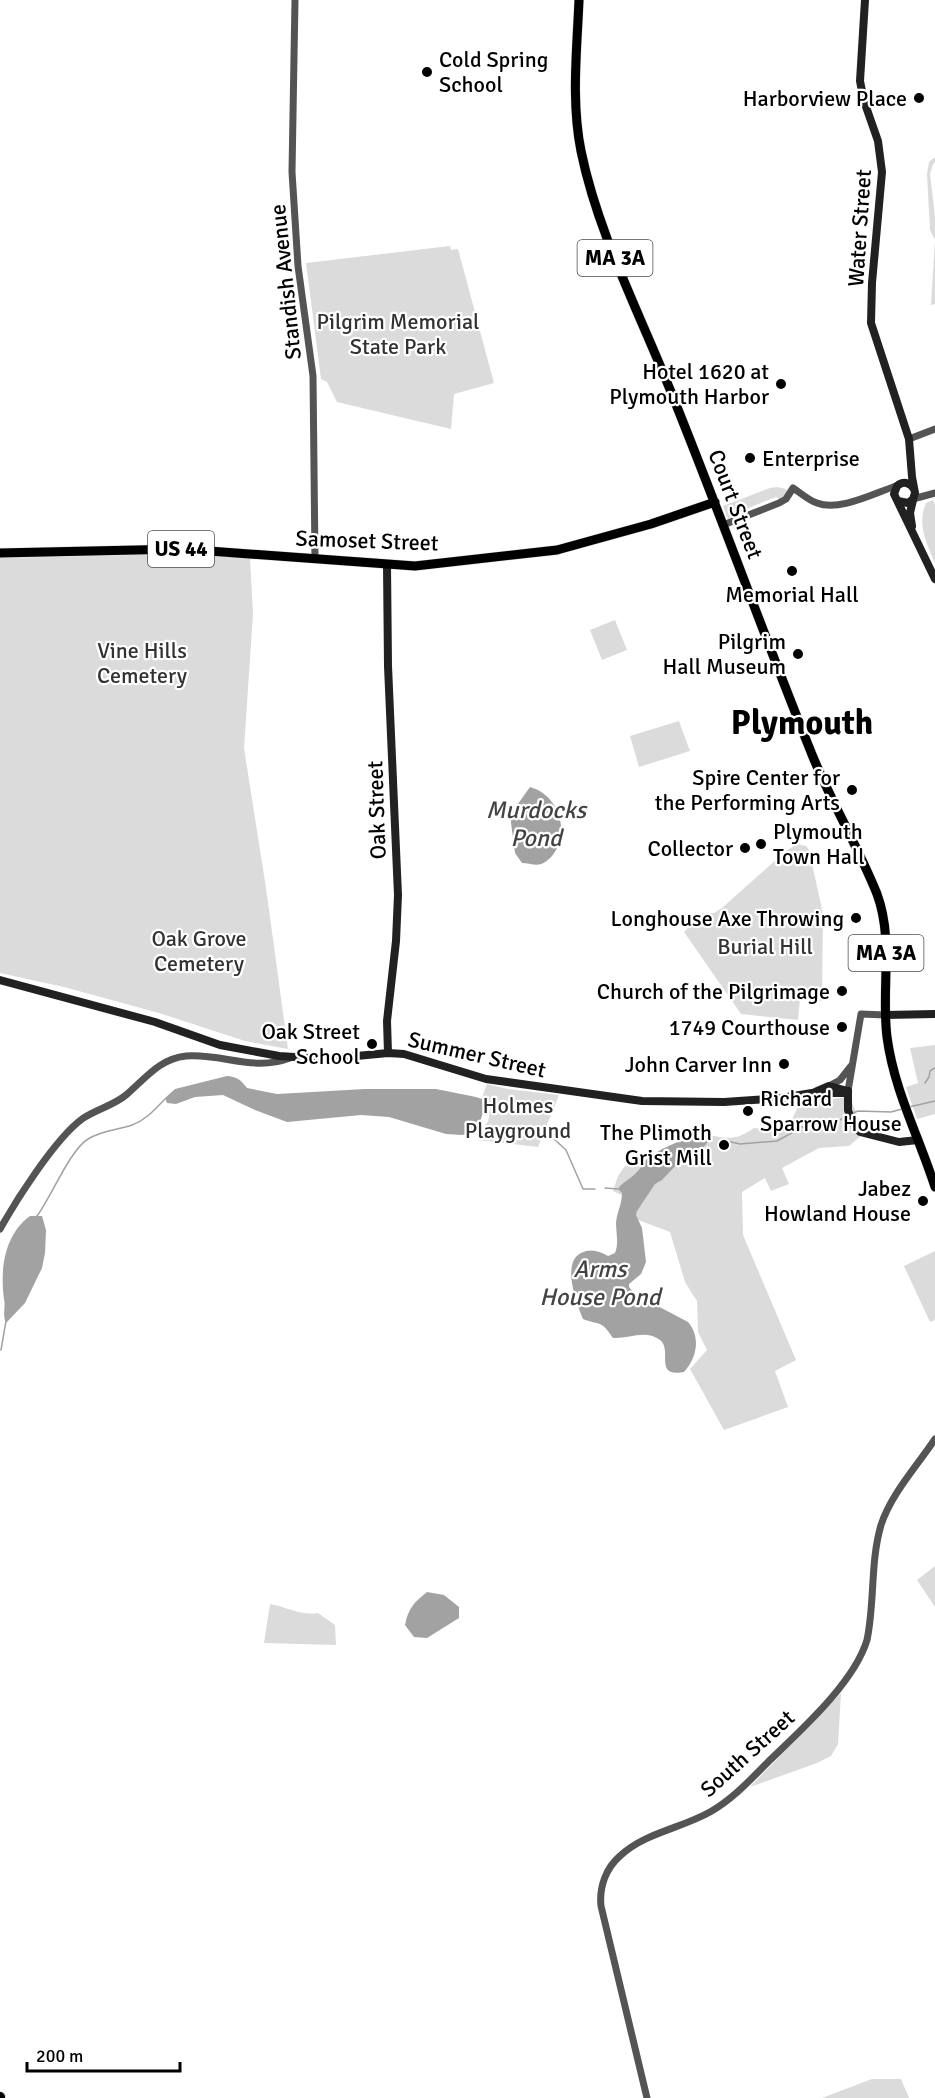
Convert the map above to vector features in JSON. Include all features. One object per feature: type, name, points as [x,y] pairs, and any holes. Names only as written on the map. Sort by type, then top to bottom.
[{"type":"main road","name":"Court Street","points":[[579,0],[576,111],[581,150],[588,178],[607,239],[650,338],[823,782],[879,899],[886,928],[885,1015]]},
{"type":"main road","name":"Water Street","points":[[866,0],[860,81],[864,101],[878,141],[882,172],[871,323],[909,439],[914,496],[910,513],[914,532]]},
{"type":"main road","name":"Water Street","points":[[899,484],[910,456]]},
{"type":"main road","points":[[908,483],[914,496],[906,504],[896,499],[894,492],[899,484],[908,483]]},
{"type":"main road","name":"Water Street","points":[[896,499],[935,579]]},
{"type":"main road","name":"Samoset Street","points":[[0,553],[183,549],[416,566],[544,553],[631,530],[715,502]]},
{"type":"main road","name":"Samoset Street","points":[[0,547],[47,552]]},
{"type":"main road","name":"Oak Street","points":[[387,565],[388,666],[398,895],[396,941],[387,1021],[388,1053]]},
{"type":"main road","name":"Summer Street","points":[[0,980],[66,996],[155,1022],[220,1045],[256,1053],[292,1057],[342,1058],[388,1053],[411,1055],[486,1079],[622,1099],[724,1102],[848,1091]]},
{"type":"main road","points":[[885,1015],[935,1014]]},
{"type":"main road","name":"MA 3A","points":[[885,1015],[891,1058],[901,1096],[918,1140],[932,1167],[935,1187]]},
{"type":"main road","points":[[829,1086],[848,1091],[848,1110]]},
{"type":"main road","name":"Summer Street","points":[[813,1093],[829,1086]]},
{"type":"main road","points":[[813,1093],[844,1104],[852,1122],[860,1132],[899,1142],[918,1140]]},
{"type":"street","name":"Standish Avenue","points":[[296,0],[292,172],[297,249],[313,376],[315,559]]},
{"type":"street","points":[[909,439],[935,429]]},
{"type":"street","points":[[723,525],[786,499],[793,488],[817,503],[831,506],[899,484]]},
{"type":"street","points":[[873,494],[889,493],[896,499]]},
{"type":"street","points":[[914,496],[935,493]]},
{"type":"street","points":[[848,1091],[861,1014],[885,1015]]},
{"type":"street","points":[[0,1229],[49,1156],[72,1128],[86,1116],[120,1100],[164,1062],[188,1056],[254,1064],[279,1062],[292,1057]]},
{"type":"street","points":[[829,1086],[840,1080],[852,1064]]},
{"type":"street","name":"South Street","points":[[647,2098],[602,1911],[601,1893],[607,1874],[617,1858],[631,1847],[703,1816],[728,1801],[816,1714],[844,1681],[863,1651],[867,1640],[875,1556],[884,1519],[899,1492],[935,1439]]},
{"type":"green space","points":[[935,157],[930,174],[935,240],[930,230],[927,174],[929,162]]},
{"type":"green space","points":[[935,240],[935,304],[931,305]]},
{"type":"green space","name":"Pilgrim Memorial State Park","points":[[450,246],[451,250],[458,249],[494,383],[454,394],[451,429],[337,402],[327,382],[321,379],[306,263]]},
{"type":"green space","points":[[777,487],[786,489],[784,496],[741,511],[728,519],[723,506]]},
{"type":"green space","points":[[933,500],[935,505],[935,563],[926,541],[922,519],[926,503]]},
{"type":"green space","name":"Vine Hills Cemetery","points":[[177,554],[250,558],[253,614],[244,748],[288,1049],[245,1041],[159,1013],[64,987],[0,973],[0,558]]},
{"type":"green space","points":[[615,620],[627,650],[602,660],[590,630]]},
{"type":"green space","points":[[679,721],[690,751],[639,767],[630,736]]},
{"type":"green space","name":"Burial Hill","points":[[797,844],[806,846],[809,850],[823,914],[822,1001],[800,999],[798,1020],[741,1014],[684,932],[703,913],[714,913],[723,907],[786,851]]},
{"type":"green space","points":[[935,1045],[935,1114],[917,1119],[906,1087],[918,1083],[910,1048]]},
{"type":"green space","name":"Holmes Playground","points":[[487,1084],[559,1095],[538,1147],[478,1140],[480,1130],[488,1122],[491,1104],[481,1100]]},
{"type":"green space","points":[[850,1097],[864,1133],[849,1146],[819,1148],[782,1168],[789,1184],[771,1191],[765,1178],[742,1192],[743,1235],[796,1360],[775,1371],[788,1407],[724,1430],[690,1369],[707,1350],[698,1332],[697,1301],[685,1282],[670,1232],[633,1218],[630,1199],[613,1191],[618,1176],[625,1166],[659,1163],[705,1134],[731,1138],[754,1128],[775,1130],[788,1128],[800,1102]]},
{"type":"green space","points":[[935,1251],[935,1320],[930,1322],[904,1266]]},
{"type":"green space","points":[[935,1566],[935,1607],[917,1580]]},
{"type":"green space","points":[[270,1604],[300,1612],[318,1613],[335,1625],[336,1645],[264,1643]]},
{"type":"green space","points":[[841,1693],[838,1744],[831,1756],[750,1787]]},
{"type":"green space","points":[[872,2079],[901,2079],[909,2098],[822,2098]]},
{"type":"water","name":"Murdocks Pond","points":[[530,787],[540,791],[555,806],[561,826],[558,846],[550,858],[539,865],[522,863],[515,853],[510,815]]},
{"type":"water","points":[[227,1076],[239,1079],[247,1088],[277,1094],[365,1089],[436,1089],[482,1099],[484,1110],[478,1127],[471,1133],[462,1135],[446,1134],[389,1117],[361,1115],[287,1122],[223,1095],[195,1097],[176,1104],[167,1103],[165,1098],[175,1089]]},
{"type":"water","name":"Arms House Pond","points":[[703,1135],[709,1137],[707,1143],[696,1156],[679,1162],[655,1184],[636,1215],[642,1228],[646,1262],[641,1274],[629,1284],[629,1287],[635,1294],[688,1322],[695,1334],[696,1347],[692,1360],[684,1372],[675,1373],[666,1367],[665,1350],[660,1340],[649,1335],[613,1338],[603,1325],[583,1319],[572,1284],[572,1265],[575,1258],[585,1251],[595,1251],[608,1256],[615,1253],[616,1223],[622,1193],[618,1189],[638,1171],[646,1160],[672,1144]]},
{"type":"water","points":[[30,1216],[42,1216],[46,1230],[42,1268],[25,1303],[6,1323],[3,1276],[6,1254],[14,1233]]},
{"type":"water","points":[[427,1592],[444,1595],[459,1607],[459,1618],[427,1638],[414,1637],[405,1625],[406,1619],[412,1606]]},
{"type":"waterway","points":[[925,1083],[930,1071],[935,1068]]},
{"type":"waterway","points":[[37,1216],[81,1145],[99,1134],[137,1123],[165,1099]]},
{"type":"waterway","points":[[909,1107],[935,1101]]},
{"type":"waterway","points":[[853,1113],[858,1111],[891,1112],[902,1109]]},
{"type":"waterway","points":[[722,1140],[740,1144],[777,1141],[808,1124],[837,1122],[846,1116]]},
{"type":"waterway","points":[[491,1134],[541,1127],[566,1150],[583,1189],[595,1189]]},
{"type":"waterway","points":[[605,1188],[618,1189]]},
{"type":"waterway","points":[[1,1350],[6,1321]]},
{"type":"place","name":"Cold Spring School","points":[[427,72]]},
{"type":"place","name":"Harborview Place","points":[[919,98]]},
{"type":"place","name":"Hotel 1620 at Plymouth Harbor","points":[[781,384]]},
{"type":"place","name":"Enterprise","points":[[750,458]]},
{"type":"place","name":"Memorial Hall","points":[[792,571]]},
{"type":"place","name":"Pilgrim Hall Museum","points":[[798,654]]},
{"type":"place","name":"Spire Center for the Performing Arts","points":[[852,790]]},
{"type":"place","name":"Plymouth Town Hall","points":[[761,844]]},
{"type":"place","name":"Collector","points":[[745,848]]},
{"type":"place","name":"Longhouse Axe Throwing","points":[[856,918]]},
{"type":"place","name":"Church of the Pilgrimage","points":[[842,991]]},
{"type":"place","name":"1749 Courthouse","points":[[842,1027]]},
{"type":"place","name":"Oak Street School","points":[[372,1044]]},
{"type":"place","name":"John Carver Inn","points":[[784,1064]]},
{"type":"place","name":"Richard Sparrow House","points":[[748,1111]]},
{"type":"place","name":"The Plimoth Grist Mill","points":[[724,1145]]},
{"type":"place","name":"Jabez Howland House","points":[[923,1201]]},
{"type":"district","name":"Plymouth","points":[[802,722]]},
{"type":"park label","name":"Oak Grove Cemetery","points":[[199,950]]}]
